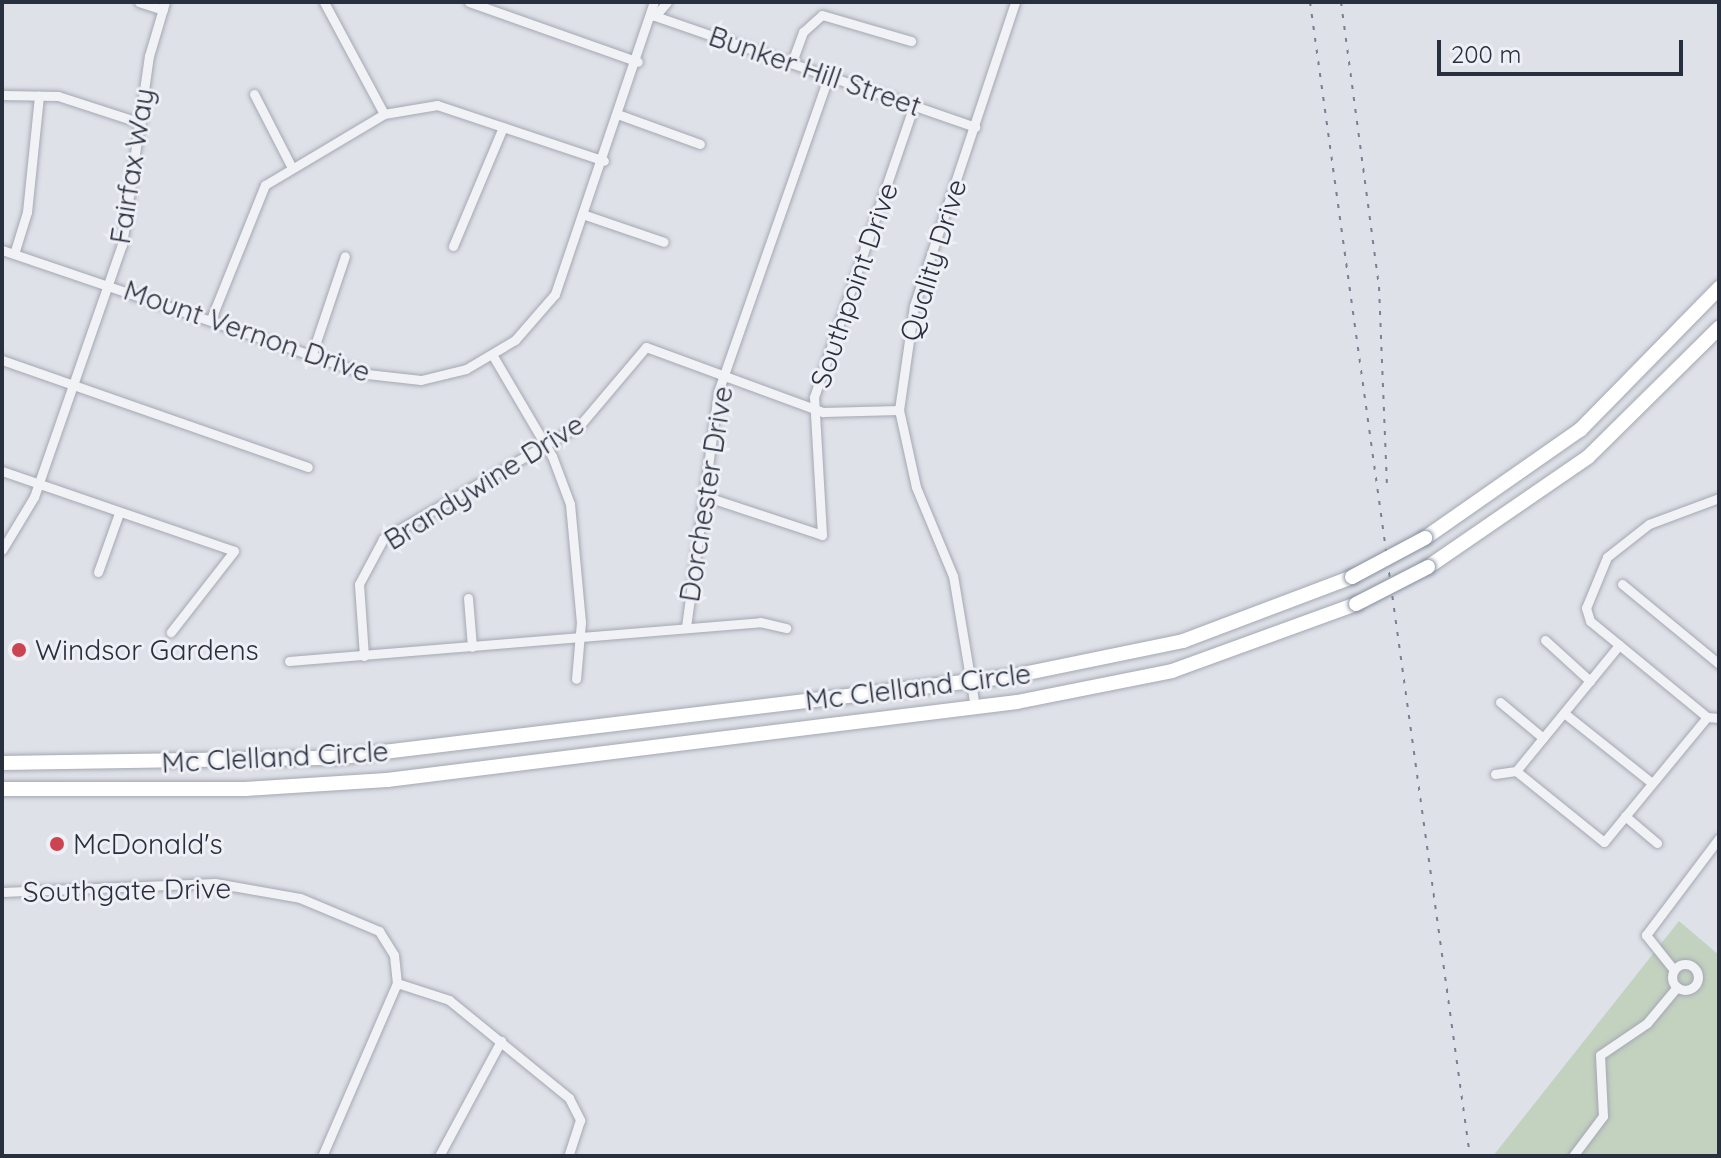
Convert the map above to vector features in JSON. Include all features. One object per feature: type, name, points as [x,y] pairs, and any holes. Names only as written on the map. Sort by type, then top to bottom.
[{"type":"highway","name":"Mc Clelland Circle","points":[[2,763],[334,758],[972,681],[1183,641],[1352,577],[1425,538],[1580,430],[1719,288]]},
{"type":"highway","name":"Mc Clelland Circle","points":[[2,789],[234,789],[387,780],[975,707],[1172,671],[1356,604],[1428,567],[1570,472],[1719,328]]},
{"type":"street","points":[[139,2],[164,6]]},
{"type":"street","points":[[324,2],[384,114]]},
{"type":"street","points":[[469,2],[638,62]]},
{"type":"street","name":"Mount Vernon Drive","points":[[654,2],[655,16]]},
{"type":"street","name":"Mount Vernon Drive","points":[[2,250],[388,379],[421,380],[493,356],[555,294],[655,16],[667,2]]},
{"type":"street","name":"Quality Drive","points":[[975,707],[953,576],[916,487],[899,410],[906,333],[1015,2]]},
{"type":"street","name":"Fairfax Way","points":[[2,550],[38,485],[109,284],[134,191],[141,123],[164,6]]},
{"type":"street","points":[[792,62],[803,32],[822,15],[911,41]]},
{"type":"street","name":"Bunker Hill Street","points":[[655,16],[975,127]]},
{"type":"street","name":"Dorchester Drive","points":[[289,661],[686,627],[724,377],[829,75]]},
{"type":"street","points":[[254,94],[290,164]]},
{"type":"street","points":[[2,95],[39,96],[141,123]]},
{"type":"street","points":[[14,254],[27,212],[39,96]]},
{"type":"street","points":[[211,319],[250,209],[290,164],[384,114],[437,105],[604,161]]},
{"type":"street","name":"Southpoint Drive","points":[[704,496],[822,535],[814,409],[914,105]]},
{"type":"street","points":[[620,115],[700,144]]},
{"type":"street","points":[[453,246],[503,127]]},
{"type":"street","points":[[585,215],[664,242]]},
{"type":"street","points":[[312,354],[345,256]]},
{"type":"street","name":"Brandywine Drive","points":[[364,656],[359,584],[383,539],[545,445],[595,411],[646,347],[814,409],[899,410]]},
{"type":"street","points":[[493,356],[545,445],[570,504],[580,638],[576,679]]},
{"type":"street","points":[[2,360],[308,467]]},
{"type":"street","points":[[2,471],[234,551],[171,632]]},
{"type":"street","points":[[1719,498],[1649,524],[1607,557],[1586,608],[1590,621],[1619,645],[1707,717],[1719,718]]},
{"type":"street","points":[[98,572],[119,513]]},
{"type":"street","points":[[1622,584],[1719,664]]},
{"type":"street","points":[[468,598],[472,647]]},
{"type":"street","points":[[686,627],[760,622],[786,628]]},
{"type":"street","points":[[1545,640],[1590,681]]},
{"type":"street","points":[[1495,774],[1516,771],[1619,645]]},
{"type":"street","points":[[1500,702],[1543,738]]},
{"type":"street","points":[[1564,713],[1652,783]]},
{"type":"street","points":[[1516,771],[1604,842],[1707,717]]},
{"type":"street","points":[[1625,816],[1657,843]]},
{"type":"street","points":[[1573,1156],[1603,1116],[1600,1055],[1647,1023],[1677,987],[1674,970],[1646,935],[1719,838]]},
{"type":"street","name":"Southgate Drive","points":[[2,892],[200,883],[258,888],[379,931],[394,955],[397,983]]},
{"type":"street","points":[[1674,970],[1689,965],[1698,977],[1689,990],[1677,987]]},
{"type":"street","points":[[322,1156],[397,983],[442,995],[575,1105],[580,1128],[568,1156]]},
{"type":"street","points":[[439,1156],[501,1041]]},
{"type":"green space","points":[[1679,921],[1719,955],[1719,1156],[1493,1156]]},
{"type":"railway","points":[[1310,2],[1470,1156]]},
{"type":"railway","points":[[1341,2],[1379,287],[1387,483]]},
{"type":"place","name":"Windsor Gardens","points":[[19,650]]},
{"type":"place","name":"McDonald's","points":[[57,844]]}]
